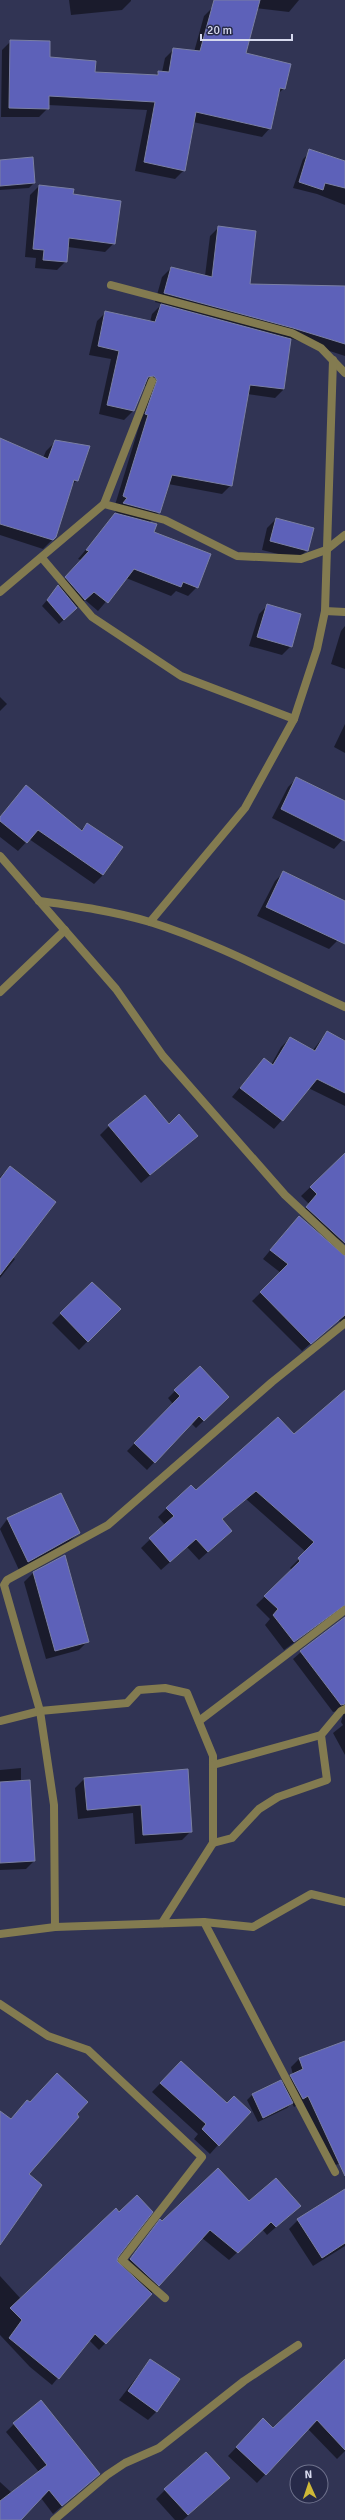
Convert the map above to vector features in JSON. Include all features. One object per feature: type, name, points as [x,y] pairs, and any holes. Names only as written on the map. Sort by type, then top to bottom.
[{"type":"street","points":[[111,285],[292,333],[321,348],[345,373]]},
{"type":"street","points":[[150,922],[245,808],[294,719],[317,649],[325,611],[333,360]]},
{"type":"street","points":[[0,592],[104,504],[152,381]]},
{"type":"street","points":[[104,504],[165,520],[238,556],[301,559],[326,550],[345,535]]},
{"type":"street","points":[[42,558],[92,617],[181,676],[294,719]]},
{"type":"street","points":[[325,611],[345,612]]},
{"type":"street","points":[[0,856],[116,989],[173,1067],[285,1195],[345,1251]]},
{"type":"street","points":[[39,901],[88,907],[150,922],[212,946],[345,1007]]},
{"type":"street","points":[[0,992],[65,930]]},
{"type":"street","points":[[55,1927],[54,1805],[40,1711],[4,1591],[7,1580],[108,1525],[272,1382],[345,1323]]},
{"type":"street","points":[[199,1722],[345,1610]]},
{"type":"street","points":[[0,1721],[40,1711],[127,1703],[139,1690],[165,1688],[187,1693],[214,1756],[213,1843],[162,1923]]},
{"type":"street","points":[[213,1764],[321,1735],[340,1710],[345,1709]]},
{"type":"street","points":[[213,1843],[232,1838],[259,1809],[278,1797],[327,1780],[321,1735]]},
{"type":"street","points":[[0,1934],[55,1927],[162,1923],[204,1922],[253,1926],[311,1894],[345,1902]]},
{"type":"street","points":[[204,1922],[335,2172]]},
{"type":"street","points":[[0,2004],[48,2036],[88,2050],[202,2157],[122,2260],[165,2298]]},
{"type":"street","points":[[54,2520],[106,2475],[125,2463],[159,2448],[244,2381],[298,2344]]},
{"type":"building","points":[[214,0],[260,0],[246,53],[291,64],[285,89],[280,88],[271,129],[196,112],[185,171],[144,162],[155,102],[49,96],[49,109],[9,108],[10,40],[50,41],[50,57],[96,61],[95,72],[158,75],[158,71],[169,72],[173,48],[200,51]]},
{"type":"building","points":[[309,149],[345,161],[345,188],[325,183],[323,190],[299,182]]},
{"type":"building","points":[[33,157],[35,183],[0,186],[0,160]]},
{"type":"building","points":[[39,185],[74,189],[73,194],[121,201],[115,244],[69,238],[67,262],[43,260],[44,250],[33,249]]},
{"type":"building","points":[[218,226],[256,231],[250,284],[345,286],[345,344],[293,328],[164,293],[171,267],[212,277]]},
{"type":"building","points":[[161,304],[291,339],[284,389],[250,385],[232,486],[172,475],[160,513],[123,503],[127,498],[123,496],[148,415],[145,414],[157,380],[154,376],[148,377],[134,411],[107,405],[119,351],[98,346],[105,311],[155,322]]},
{"type":"building","points":[[0,438],[48,459],[55,440],[90,446],[78,481],[74,480],[56,537],[53,540],[0,524]]},
{"type":"building","points":[[115,513],[157,524],[154,532],[211,554],[198,588],[183,582],[181,587],[134,569],[108,603],[94,592],[85,600],[65,577],[89,551],[86,550]]},
{"type":"building","points":[[276,518],[314,528],[308,551],[270,541]]},
{"type":"building","points":[[58,585],[77,608],[64,620],[47,600]]},
{"type":"building","points":[[267,604],[301,614],[292,647],[257,637]]},
{"type":"building","points":[[296,777],[345,801],[345,841],[281,809]]},
{"type":"building","points":[[26,785],[82,831],[87,823],[123,847],[103,875],[38,830],[27,843],[0,821],[0,817]]},
{"type":"building","points":[[283,871],[345,901],[345,944],[266,907]]},
{"type":"building","points":[[327,1031],[345,1041],[345,1093],[317,1079],[283,1121],[240,1088],[264,1058],[273,1065],[290,1037],[315,1051]]},
{"type":"building","points":[[145,1095],[169,1124],[179,1114],[198,1136],[150,1175],[108,1125]]},
{"type":"building","points":[[345,1153],[345,1243],[306,1207],[317,1194],[310,1187]]},
{"type":"building","points":[[10,1166],[56,1202],[0,1275],[0,1179]]},
{"type":"building","points":[[299,1216],[345,1256],[345,1315],[311,1344],[260,1292],[288,1264],[270,1250]]},
{"type":"building","points":[[92,1282],[121,1309],[88,1342],[60,1313]]},
{"type":"building","points":[[200,1366],[229,1397],[204,1421],[199,1416],[155,1463],[134,1443],[180,1396],[174,1390]]},
{"type":"building","points":[[345,1390],[345,1605],[294,1642],[273,1615],[278,1609],[264,1596],[300,1561],[298,1558],[314,1542],[256,1491],[222,1519],[232,1531],[208,1552],[196,1539],[170,1562],[149,1538],[174,1516],[166,1508],[191,1485],[196,1490],[278,1417],[294,1434]]},
{"type":"building","points":[[61,1493],[80,1533],[28,1562],[7,1518]]},
{"type":"building","points":[[65,1555],[89,1642],[55,1651],[33,1572]]},
{"type":"building","points":[[345,1617],[345,1704],[341,1705],[300,1651]]},
{"type":"building","points":[[188,1769],[192,1832],[143,1835],[141,1805],[87,1810],[84,1778]]},
{"type":"building","points":[[30,1780],[35,1861],[0,1863],[0,1782]]},
{"type":"building","points":[[345,2041],[345,2176],[308,2096],[303,2099],[290,2075],[303,2069],[299,2058]]},
{"type":"building","points":[[181,2061],[227,2103],[234,2096],[251,2112],[219,2146],[202,2129],[206,2124],[160,2083]]},
{"type":"building","points":[[57,2073],[88,2102],[77,2114],[79,2117],[29,2174],[42,2185],[0,2245],[0,2111],[11,2119],[27,2100],[30,2102]]},
{"type":"building","points":[[281,2080],[293,2103],[263,2118],[252,2094]]},
{"type":"building","points":[[218,2168],[249,2201],[276,2178],[301,2206],[276,2227],[271,2222],[238,2253],[210,2230],[159,2286],[130,2259],[160,2219],[162,2221]]},
{"type":"building","points":[[345,2189],[345,2243],[322,2258],[297,2219]]},
{"type":"building","points":[[137,2195],[153,2212],[118,2257],[117,2261],[152,2294],[106,2344],[95,2334],[59,2379],[9,2338],[22,2320],[10,2308],[116,2208],[119,2212]]},
{"type":"building","points":[[150,2359],[180,2379],[157,2412],[128,2391]]},
{"type":"building","points":[[345,2359],[345,2450],[317,2420],[266,2475],[236,2447],[263,2418],[273,2428]]},
{"type":"building","points":[[41,2400],[100,2474],[62,2506],[49,2490],[21,2520],[0,2520],[0,2501],[47,2465],[13,2423]]},
{"type":"building","points":[[206,2452],[230,2478],[188,2515],[164,2489]]}]
